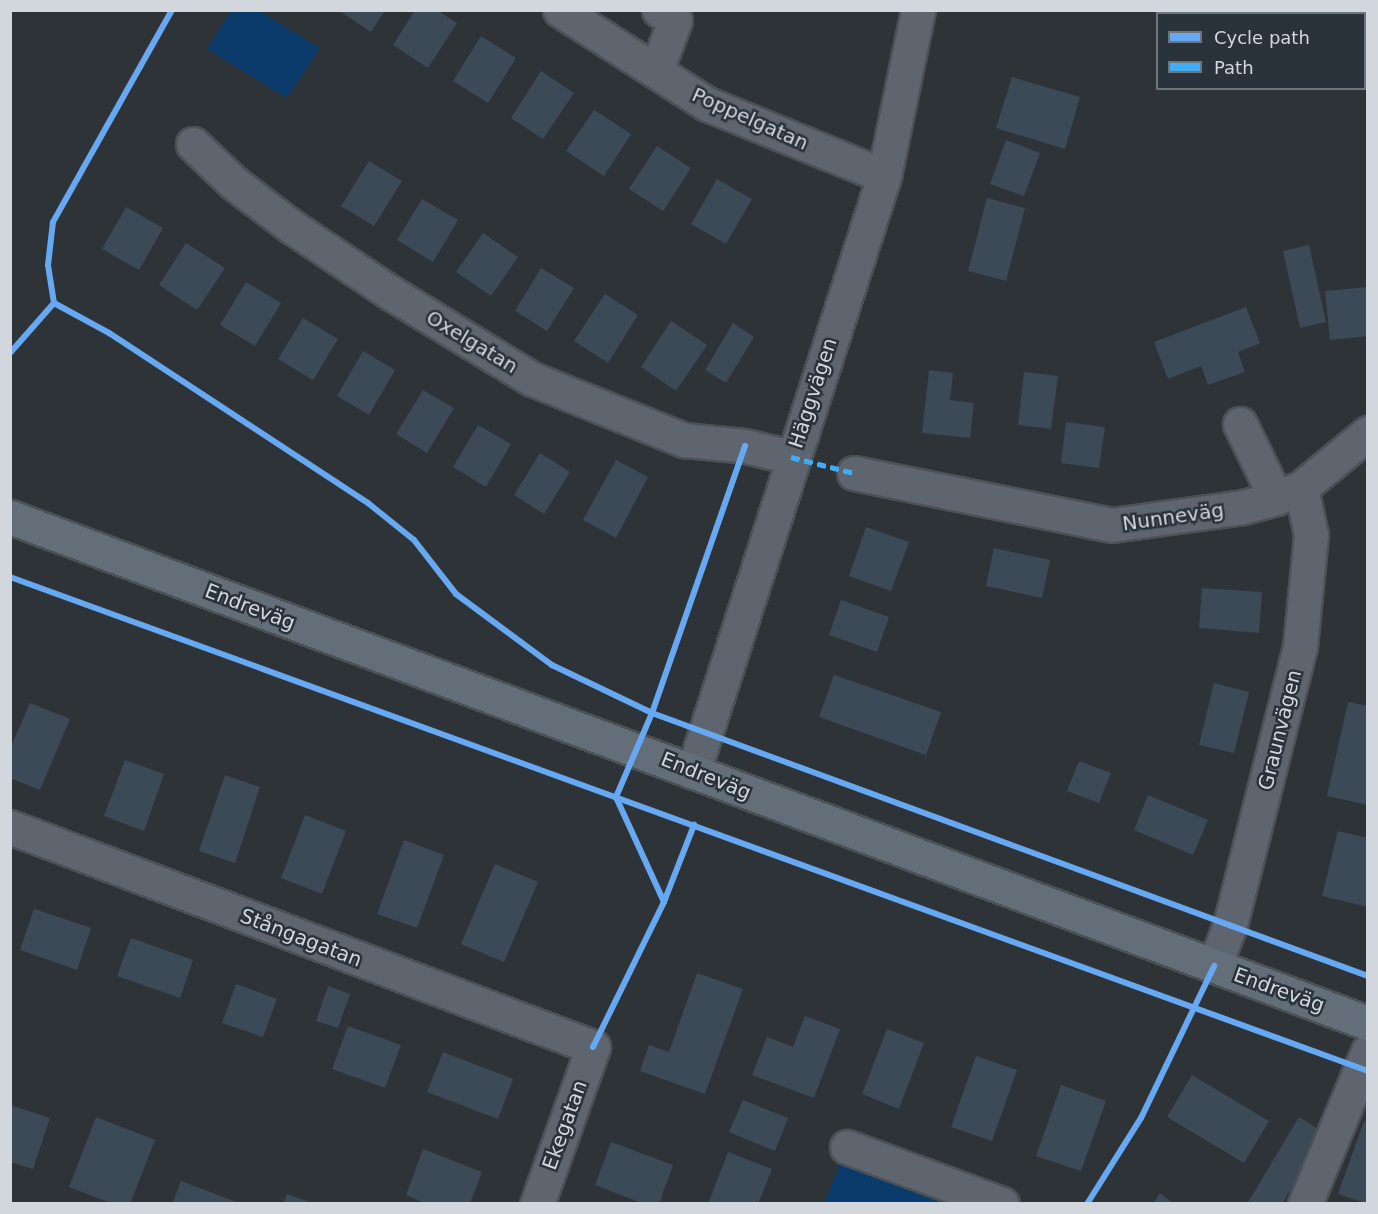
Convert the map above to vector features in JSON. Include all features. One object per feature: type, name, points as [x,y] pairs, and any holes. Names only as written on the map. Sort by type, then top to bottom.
[{"type":"main road","name":"Endreväg","points":[[10,517],[469,690],[639,748],[693,772],[1368,1023]]},
{"type":"street","name":"Poppelgatan","points":[[560,10],[707,104],[884,176]]},
{"type":"street","points":[[656,71],[675,20],[659,10]]},
{"type":"street","name":"Häggvägen","points":[[693,772],[709,733],[791,457],[884,176],[918,10]]},
{"type":"street","name":"Oxelgatan","points":[[193,144],[234,183],[292,227],[391,293],[532,379],[684,440],[745,446],[791,457]]},
{"type":"street","name":"Graunvägen","points":[[1214,966],[1236,903],[1300,647],[1311,535],[1288,493],[1240,424]]},
{"type":"street","name":"Nunneväg","points":[[854,472],[1112,525],[1242,507],[1288,493],[1368,433]]},
{"type":"street","name":"Stångagatan","points":[[10,827],[593,1047]]},
{"type":"street","name":"Ekegatan","points":[[537,1203],[593,1047]]},
{"type":"street","points":[[1305,1203],[1368,1051]]},
{"type":"street","points":[[847,1147],[1002,1203]]},
{"type":"shaded area","points":[[231,11],[259,11],[320,48],[287,98],[207,49]]},
{"type":"shaded area","points":[[847,1147],[1002,1204],[824,1204]]},
{"type":"building","points":[[338,10],[385,10],[371,32]]},
{"type":"building","points":[[415,10],[437,10],[457,23],[428,68],[393,45]]},
{"type":"building","points":[[481,36],[516,58],[488,103],[453,81]]},
{"type":"building","points":[[541,71],[574,93],[543,139],[511,118]]},
{"type":"building","points":[[1012,77],[1080,97],[1065,149],[996,128]]},
{"type":"building","points":[[594,110],[631,134],[604,176],[566,151]]},
{"type":"building","points":[[1006,140],[1040,153],[1024,196],[990,184]]},
{"type":"building","points":[[657,146],[691,168],[663,211],[629,189]]},
{"type":"building","points":[[369,161],[402,181],[374,226],[341,206]]},
{"type":"building","points":[[717,179],[752,199],[726,244],[691,224]]},
{"type":"building","points":[[987,198],[1025,208],[1006,281],[968,271]]},
{"type":"building","points":[[422,199],[458,220],[433,262],[397,240]]},
{"type":"building","points":[[126,207],[163,228],[139,270],[102,249]]},
{"type":"building","points":[[483,233],[518,257],[491,296],[456,272]]},
{"type":"building","points":[[186,243],[225,268],[197,310],[159,285]]},
{"type":"building","points":[[1309,245],[1326,322],[1300,328],[1283,251]]},
{"type":"building","points":[[541,268],[574,288],[547,331],[515,311]]},
{"type":"building","points":[[246,282],[281,303],[255,346],[220,325]]},
{"type":"building","points":[[1368,287],[1368,336],[1330,340],[1325,291]]},
{"type":"building","points":[[605,294],[638,315],[608,363],[574,341]]},
{"type":"building","points":[[1246,307],[1260,343],[1238,352],[1245,372],[1208,385],[1201,366],[1168,379],[1154,342]]},
{"type":"building","points":[[303,318],[338,339],[313,380],[278,359]]},
{"type":"building","points":[[671,321],[707,345],[676,391],[641,367]]},
{"type":"building","points":[[733,323],[754,337],[726,383],[705,370]]},
{"type":"building","points":[[363,351],[395,370],[369,415],[337,396]]},
{"type":"building","points":[[929,370],[953,373],[950,400],[974,403],[970,438],[922,433]]},
{"type":"building","points":[[1024,372],[1058,376],[1051,429],[1018,425]]},
{"type":"building","points":[[423,390],[454,408],[427,453],[396,434]]},
{"type":"building","points":[[1066,422],[1105,427],[1099,468],[1061,463]]},
{"type":"building","points":[[478,425],[511,444],[486,487],[453,467]]},
{"type":"building","points":[[540,453],[570,472],[544,514],[514,495]]},
{"type":"building","points":[[616,460],[648,477],[616,538],[583,520]]},
{"type":"building","points":[[866,527],[909,542],[891,591],[849,576]]},
{"type":"building","points":[[994,548],[1050,560],[1042,598],[986,586]]},
{"type":"building","points":[[1202,588],[1262,592],[1259,633],[1199,628]]},
{"type":"building","points":[[841,600],[889,617],[877,652],[829,635]]},
{"type":"building","points":[[834,675],[941,712],[926,755],[819,717]]},
{"type":"building","points":[[1214,683],[1249,692],[1234,753],[1199,745]]},
{"type":"building","points":[[1348,702],[1368,706],[1368,805],[1327,796]]},
{"type":"building","points":[[30,703],[70,719],[40,790],[10,778],[10,749]]},
{"type":"building","points":[[125,760],[164,774],[144,831],[104,816]]},
{"type":"building","points":[[1079,761],[1111,773],[1099,803],[1067,791]]},
{"type":"building","points":[[225,775],[260,787],[235,863],[199,851]]},
{"type":"building","points":[[1148,795],[1208,820],[1193,855],[1134,830]]},
{"type":"building","points":[[305,815],[346,831],[322,894],[281,878]]},
{"type":"building","points":[[1338,831],[1368,838],[1368,907],[1322,896]]},
{"type":"building","points":[[404,840],[444,855],[417,928],[377,914]]},
{"type":"building","points":[[495,864],[538,882],[504,962],[461,944]]},
{"type":"building","points":[[34,909],[91,928],[77,970],[20,950]]},
{"type":"building","points":[[131,938],[193,960],[180,998],[117,976]]},
{"type":"building","points":[[697,973],[743,989],[705,1094],[640,1071],[649,1045],[669,1052]]},
{"type":"building","points":[[236,984],[277,999],[263,1037],[222,1023]]},
{"type":"building","points":[[328,986],[350,994],[338,1028],[316,1021]]},
{"type":"building","points":[[805,1016],[840,1029],[814,1098],[752,1075],[767,1037],[793,1047]]},
{"type":"building","points":[[348,1026],[401,1045],[385,1088],[332,1069]]},
{"type":"building","points":[[887,1029],[924,1043],[899,1109],[862,1094]]},
{"type":"building","points":[[443,1052],[513,1079],[498,1119],[427,1092]]},
{"type":"building","points":[[976,1056],[1017,1070],[992,1141],[951,1127]]},
{"type":"building","points":[[1192,1075],[1269,1121],[1244,1163],[1167,1117]]},
{"type":"building","points":[[1061,1085],[1106,1101],[1081,1171],[1036,1156]]},
{"type":"building","points":[[743,1100],[788,1118],[775,1151],[729,1132]]},
{"type":"building","points":[[10,1105],[50,1118],[33,1169],[10,1162]]},
{"type":"building","points":[[96,1117],[155,1140],[130,1204],[113,1204],[69,1187]]},
{"type":"building","points":[[1299,1117],[1325,1133],[1282,1204],[1247,1204]]},
{"type":"building","points":[[1364,1121],[1368,1122],[1368,1204],[1338,1194]]},
{"type":"building","points":[[611,1142],[673,1165],[659,1204],[644,1204],[595,1185]]},
{"type":"building","points":[[423,1149],[482,1172],[470,1204],[427,1204],[406,1195]]},
{"type":"building","points":[[728,1152],[772,1169],[758,1204],[708,1204]]},
{"type":"building","points":[[181,1181],[239,1203],[239,1204],[172,1204]]},
{"type":"building","points":[[1160,1193],[1174,1204],[1153,1204]]},
{"type":"building","points":[[287,1194],[312,1203],[312,1204],[283,1204]]},
{"type":"marked path","points":[[791,457],[854,473]]},
{"type":"cycle path","points":[[54,303],[48,265],[53,222],[172,10]]},
{"type":"cycle path","points":[[10,353],[54,303],[109,333],[368,503],[414,540],[456,594],[552,665],[652,713],[1368,976]]},
{"type":"cycle path","points":[[664,902],[616,797],[652,713],[745,446]]},
{"type":"cycle path","points":[[10,577],[1368,1071]]},
{"type":"cycle path","points":[[593,1047],[664,902],[694,825]]},
{"type":"cycle path","points":[[1087,1204],[1141,1118],[1214,966]]}]
